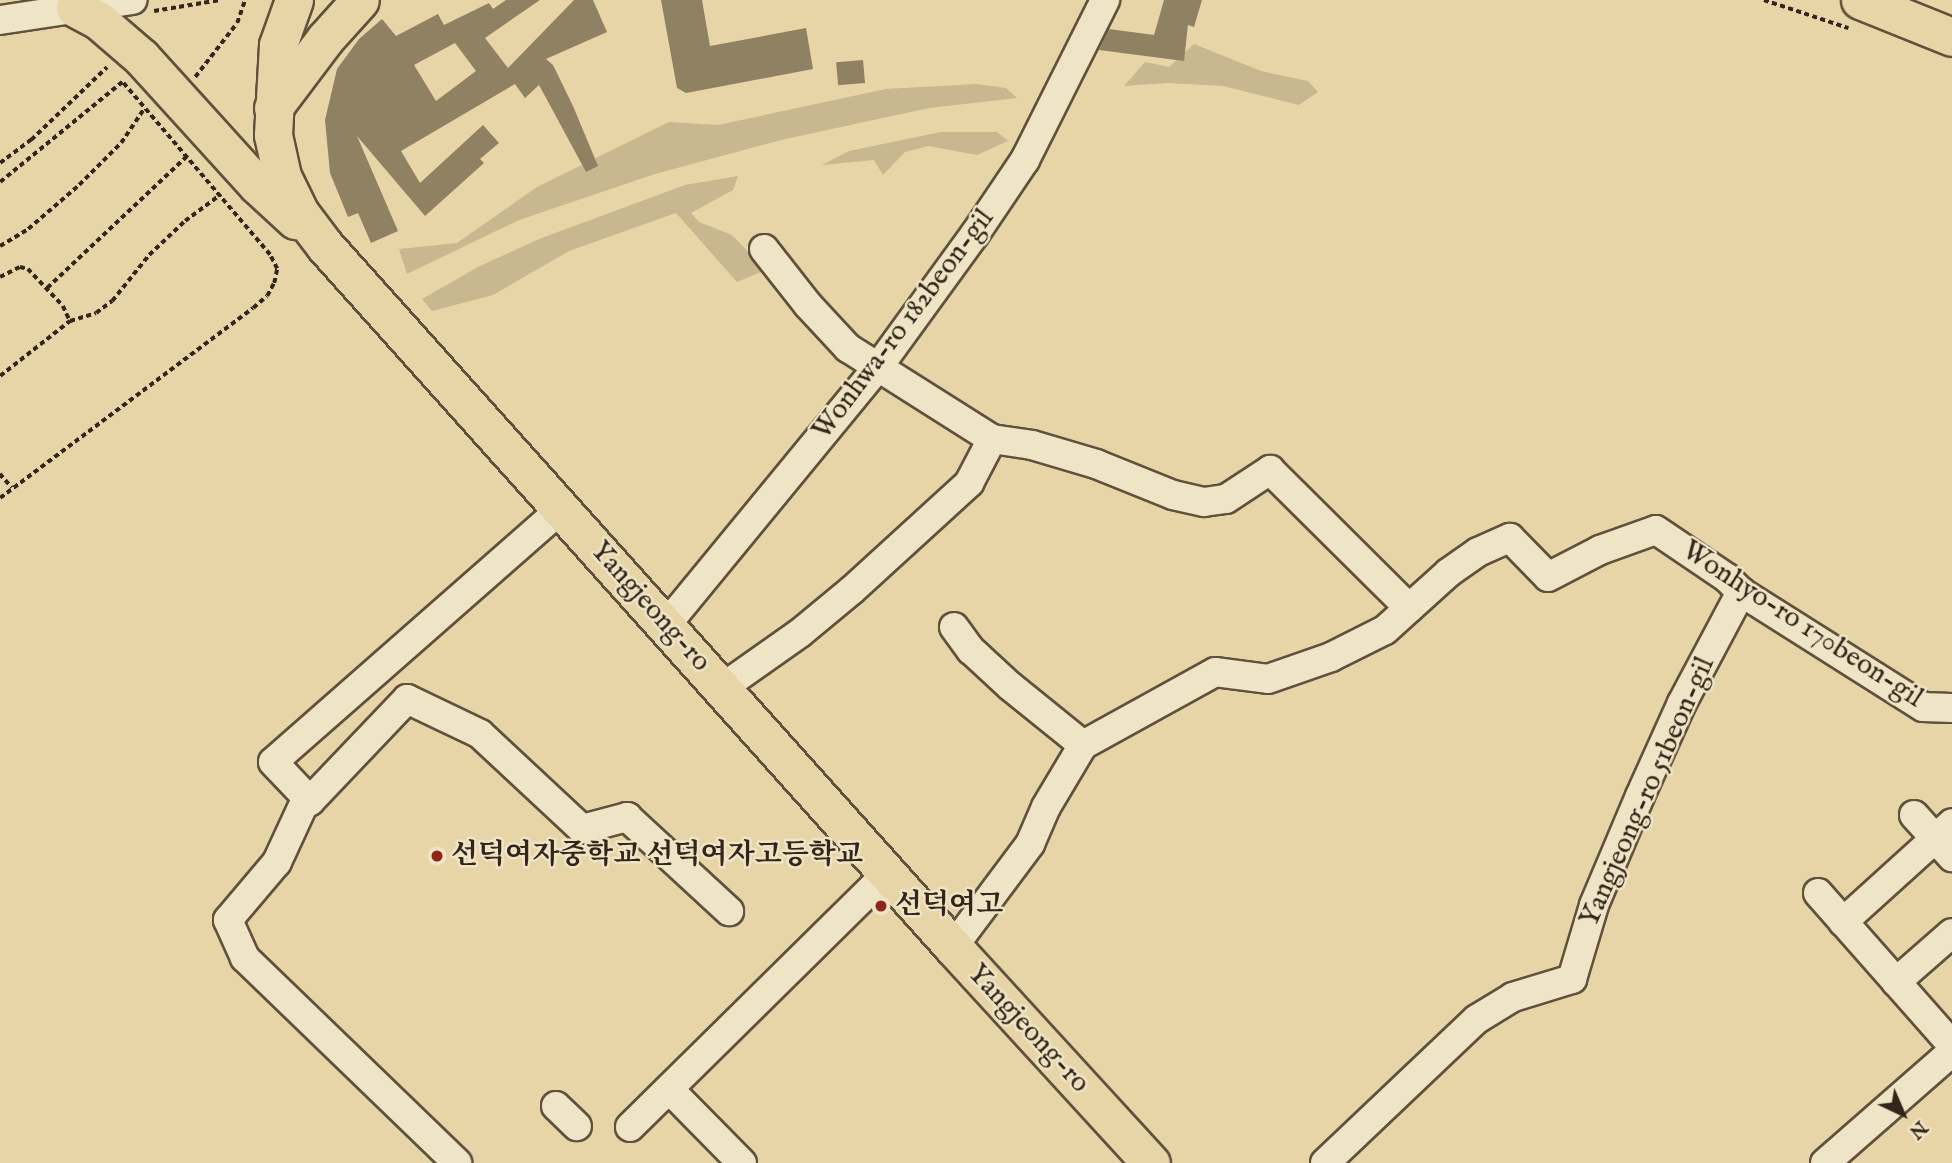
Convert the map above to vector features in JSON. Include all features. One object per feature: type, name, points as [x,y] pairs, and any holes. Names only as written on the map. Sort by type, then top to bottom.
[{"type":"main road","name":"Yangjeong-ro","points":[[294,0],[278,45],[273,135],[282,176],[300,213],[324,246],[953,947],[1151,1163]]},
{"type":"main road","points":[[273,108],[360,0]]},
{"type":"main road","points":[[75,8],[98,20],[141,57],[159,103],[257,185],[324,246]]},
{"type":"main road","points":[[1858,15],[1952,37]]},
{"type":"street","points":[[0,2],[10,0]]},
{"type":"street","points":[[0,20],[133,0]]},
{"type":"street","name":"Wonhwa-ro 182beon-gil","points":[[666,625],[879,366],[975,234],[1025,160],[1105,0]]},
{"type":"street","points":[[764,249],[808,306],[848,348],[992,439],[1032,445],[1096,464],[1173,495],[1204,502],[1226,499],[1270,470],[1409,608],[1385,630],[1331,657],[1268,679],[1215,672],[1083,745],[1046,807],[1030,844],[953,947]]},
{"type":"street","points":[[722,688],[800,633],[852,590],[969,483],[992,439]]},
{"type":"street","points":[[561,509],[273,762],[310,801],[407,699],[480,734],[582,829],[627,817],[729,911]]},
{"type":"street","name":"Wonhyo-ro 170beon-gil","points":[[1409,608],[1468,559],[1510,538],[1548,577],[1601,550],[1656,530],[1727,578],[1741,592],[1923,707],[1952,708]]},
{"type":"street","name":"Yangjeong-ro 51beon-gil","points":[[1325,1163],[1477,1019],[1513,998],[1572,979],[1594,905],[1640,796],[1682,704],[1741,592]]},
{"type":"street","points":[[954,627],[971,650],[1010,686],[1083,745]]},
{"type":"street","points":[[307,797],[277,862],[228,920],[245,958],[457,1163]]},
{"type":"street","points":[[1843,922],[1946,840],[1913,814]]},
{"type":"street","points":[[630,1127],[888,873]]},
{"type":"street","points":[[1818,893],[1952,1045]]},
{"type":"street","points":[[1896,982],[1952,933]]},
{"type":"street","points":[[1825,1163],[1952,1052]]},
{"type":"street","points":[[669,1089],[742,1163]]},
{"type":"street","points":[[556,1106],[577,1126]]},
{"type":"path","points":[[0,246],[28,229],[79,185],[159,103],[183,93],[237,23],[245,0]]},
{"type":"path","points":[[1764,0],[1858,15]]},
{"type":"path","points":[[0,498],[267,296],[277,269],[270,255],[187,156],[159,103],[122,82],[98,59]]},
{"type":"path","points":[[0,163],[31,140],[107,67]]},
{"type":"path","points":[[0,182],[122,82]]},
{"type":"path","points":[[47,288],[187,156]]},
{"type":"path","points":[[0,376],[70,321],[96,313],[112,301],[149,255],[185,221],[220,195]]},
{"type":"path","points":[[0,277],[20,267],[28,269],[47,288],[70,321]]},
{"type":"path","points":[[0,474],[12,488]]},
{"type":"shaded area","points":[[1194,44],[1261,71],[1308,81],[1318,92],[1299,105],[1223,86],[1168,83],[1124,86],[1145,62],[1169,67]]},
{"type":"shaded area","points":[[976,84],[1006,88],[1017,98],[929,108],[781,140],[655,174],[519,220],[407,274],[399,249],[457,243],[537,187],[669,122],[718,125],[886,89]]},
{"type":"shaded area","points":[[941,132],[997,132],[1008,141],[977,155],[928,146],[905,152],[883,175],[874,160],[822,165],[849,151]]},
{"type":"shaded area","points":[[738,176],[733,190],[691,213],[699,222],[732,235],[766,270],[737,282],[676,213],[569,251],[493,295],[432,311],[422,299],[478,267],[539,239],[685,185]]},
{"type":"building","points":[[506,0],[540,0],[485,38],[508,68],[574,0],[593,0],[607,32],[546,59],[553,65],[573,106],[598,166],[586,172],[539,85],[525,98],[515,84],[401,151],[420,183],[483,125],[499,143],[480,159],[484,163],[425,216],[357,136],[398,231],[371,243],[358,213],[348,217],[330,173],[325,120],[337,69],[359,39],[382,19],[396,36],[438,14],[444,25],[489,3],[493,9]],"holes":[[[455,43],[476,71],[436,101],[414,65]]]},
{"type":"building","points":[[661,0],[702,0],[710,46],[806,28],[813,69],[686,93],[677,88]]},
{"type":"building","points":[[1164,0],[1202,0],[1194,27],[1188,25],[1184,61],[1099,50],[1109,29],[1154,35]]},
{"type":"building","points":[[863,60],[865,83],[838,85],[836,62]]},
{"type":"place","name":"선덕여자중학교 선덕여자고등학교","points":[[437,856]]},
{"type":"place","name":"선덕여고","points":[[881,906]]}]
